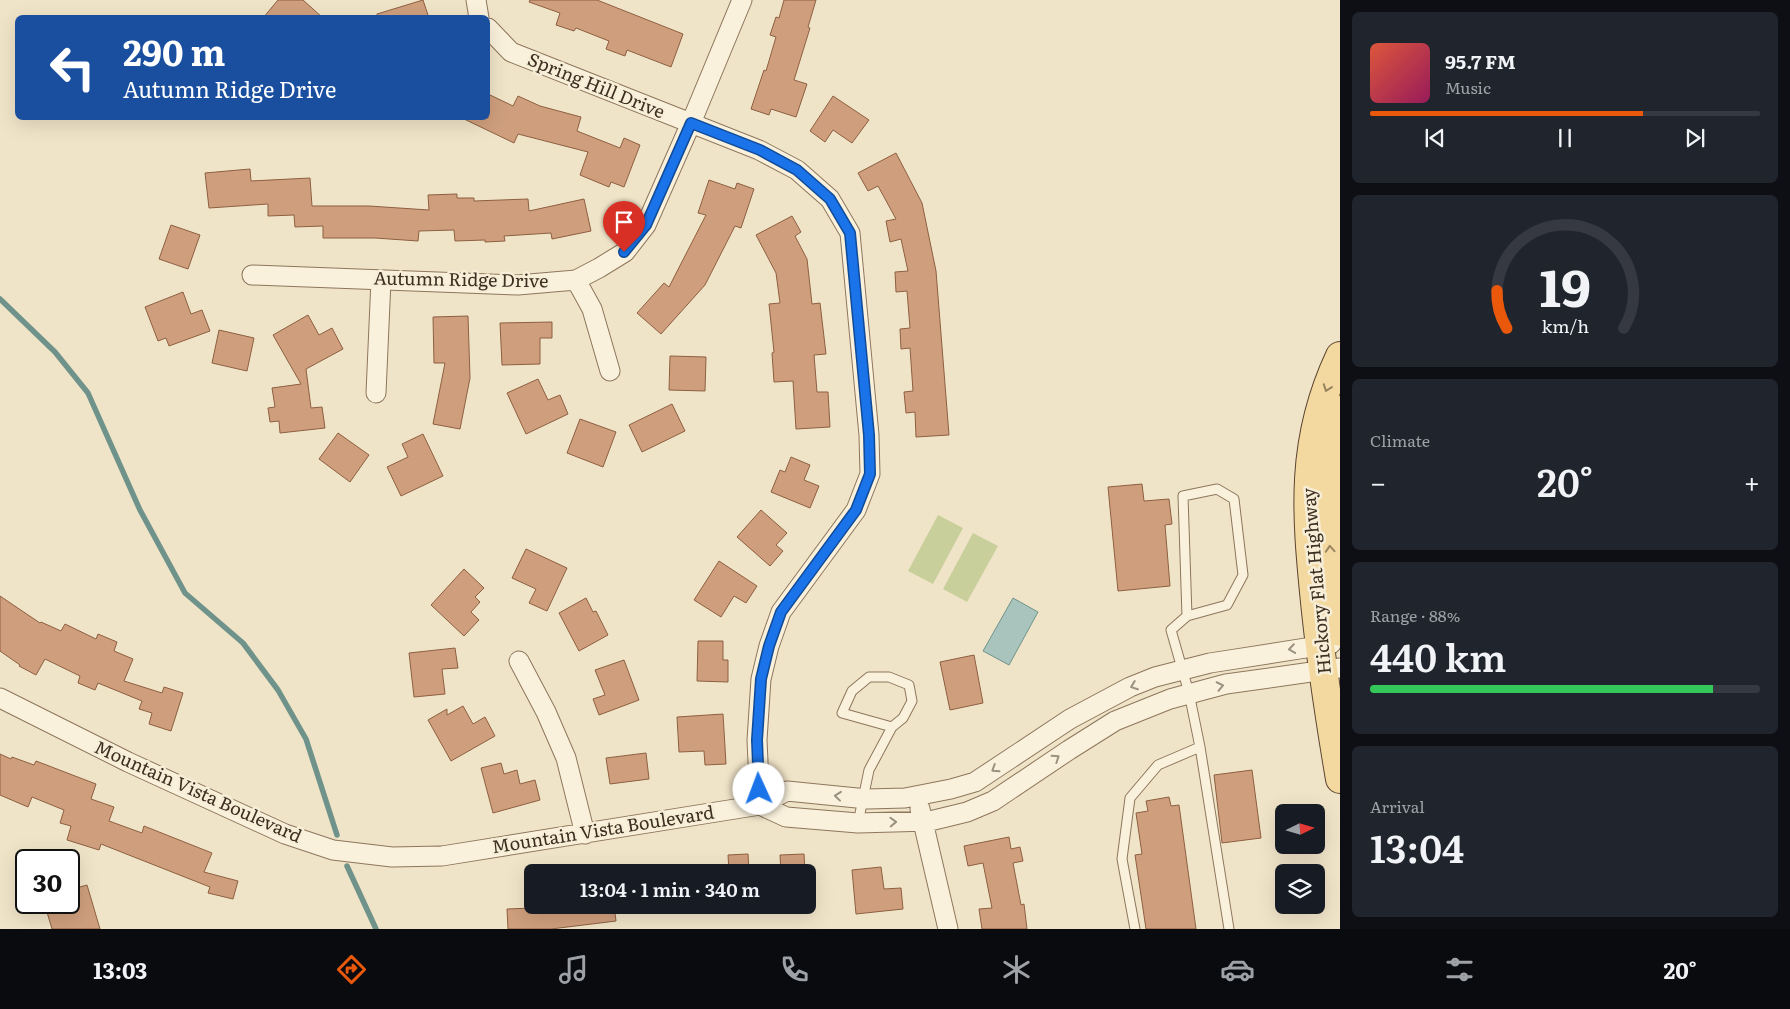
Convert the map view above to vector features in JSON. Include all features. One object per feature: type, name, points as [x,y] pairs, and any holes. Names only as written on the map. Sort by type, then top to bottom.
[{"type":"main road","name":"Hickory Flat Highway","points":[[1333,652],[1310,538],[1307,504],[1316,421],[1340,356]]},
{"type":"main road","name":"Hickory Flat Highway","points":[[1340,410],[1333,441],[1329,500],[1333,652],[1340,779]]},
{"type":"street","points":[[476,0],[478,15]]},
{"type":"street","name":"Autumn Ridge Drive","points":[[252,275],[518,285],[576,280],[600,268],[624,252],[646,225],[742,0]]},
{"type":"street","name":"Spring Hill Drive","points":[[490,30],[511,52],[760,150],[797,170],[830,199],[850,233],[869,435],[870,474],[856,510],[781,612],[769,646],[761,679],[758,731],[760,805]]},
{"type":"street","points":[[376,393],[381,280]]},
{"type":"street","points":[[576,280],[592,309],[610,371]]},
{"type":"street","points":[[760,805],[786,817],[858,823],[930,821],[967,812],[992,801],[1115,721],[1189,693],[1333,652]]},
{"type":"street","name":"Mountain Vista Boulevard","points":[[0,698],[128,762],[285,834],[333,850],[392,857],[442,856],[760,805],[787,791],[864,799],[905,798],[951,789],[975,782],[1070,718],[1138,684],[1210,663],[1333,652]]},
{"type":"street","points":[[519,661],[546,712],[566,758],[584,834]]},
{"type":"street","points":[[918,796],[922,821],[948,929]]},
{"type":"lane","points":[[1187,616],[1183,496],[1217,489],[1234,499],[1243,575],[1227,604],[1187,616],[1171,630],[1189,693],[1200,747],[1229,929]]},
{"type":"lane","points":[[858,823],[869,770],[892,727],[903,718],[912,701],[909,685],[889,676],[869,677],[852,691],[842,713],[892,727]]},
{"type":"lane","points":[[1135,929],[1122,860],[1130,798],[1158,765],[1200,747]]},
{"type":"green space","points":[[938,515],[963,528],[933,584],[908,571]]},
{"type":"green space","points":[[973,533],[998,546],[967,602],[943,589]]},
{"type":"water","points":[[1013,598],[1038,612],[1009,665],[983,651]]},
{"type":"building","points":[[278,0],[303,0],[320,15],[266,15]]},
{"type":"building","points":[[423,0],[428,15],[377,15]]},
{"type":"building","points":[[530,0],[597,0],[683,34],[671,67],[627,50],[625,56],[606,49],[609,41],[576,28],[574,31],[556,25],[560,13],[529,2]]},
{"type":"building","points":[[784,0],[816,0],[808,27],[810,28],[794,80],[807,84],[796,117],[771,109],[769,115],[751,109],[764,70],[766,71],[776,37],[770,35],[776,17],[779,18]]},
{"type":"building","points":[[490,95],[513,106],[518,96],[540,106],[581,117],[577,131],[620,148],[624,138],[640,145],[624,187],[611,182],[609,187],[580,175],[588,152],[518,134],[514,143],[466,120],[490,120]]},
{"type":"building","points":[[833,96],[869,120],[852,143],[833,130],[825,142],[810,131]]},
{"type":"building","points":[[896,153],[922,203],[936,271],[949,435],[916,437],[915,412],[906,413],[904,392],[913,391],[910,348],[901,349],[900,329],[910,328],[907,291],[896,292],[895,272],[908,271],[901,239],[890,242],[886,221],[896,219],[878,186],[868,191],[858,173]]},
{"type":"building","points":[[250,169],[251,181],[310,178],[312,206],[369,206],[429,210],[428,195],[457,194],[457,198],[474,198],[474,201],[528,199],[529,211],[584,199],[591,231],[552,239],[551,233],[504,236],[505,241],[485,242],[485,240],[455,241],[454,230],[419,231],[418,241],[375,238],[323,238],[323,226],[295,227],[294,215],[268,216],[268,204],[209,208],[205,173]]},
{"type":"building","points":[[709,180],[735,189],[737,183],[754,189],[741,228],[735,226],[705,285],[661,334],[637,313],[664,283],[669,287],[706,215],[698,213]]},
{"type":"building","points":[[792,216],[801,232],[795,236],[807,259],[812,304],[820,303],[826,354],[814,355],[817,392],[828,392],[830,427],[796,429],[793,381],[774,382],[772,353],[774,352],[769,304],[780,303],[776,273],[756,235]]},
{"type":"building","points":[[171,225],[200,235],[188,269],[159,259]]},
{"type":"building","points":[[183,292],[191,314],[202,310],[210,331],[169,346],[166,338],[158,341],[145,307]]},
{"type":"building","points":[[308,315],[319,335],[332,328],[343,349],[306,369],[311,408],[322,407],[325,428],[280,433],[279,421],[270,422],[268,408],[275,407],[272,388],[301,384],[273,335]]},
{"type":"building","points":[[468,316],[470,378],[460,429],[433,424],[445,363],[434,363],[433,317]]},
{"type":"building","points":[[552,322],[552,338],[540,338],[540,364],[502,365],[500,323]]},
{"type":"building","points":[[219,330],[254,338],[247,371],[212,363]]},
{"type":"building","points":[[670,356],[706,357],[705,391],[669,390]]},
{"type":"building","points":[[538,379],[548,400],[560,395],[568,414],[526,434],[507,393]]},
{"type":"building","points":[[672,404],[685,431],[642,452],[629,425]]},
{"type":"building","points":[[580,419],[616,432],[603,467],[567,453]]},
{"type":"building","points":[[338,433],[369,455],[350,482],[319,459]]},
{"type":"building","points":[[423,434],[443,476],[401,496],[387,467],[408,457],[402,444]]},
{"type":"building","points":[[791,457],[810,465],[804,480],[819,486],[810,508],[771,492],[780,470],[785,472]]},
{"type":"building","points":[[1142,484],[1144,501],[1169,499],[1172,524],[1165,525],[1170,586],[1118,591],[1108,487]]},
{"type":"building","points":[[761,510],[787,533],[776,545],[783,551],[770,566],[737,537]]},
{"type":"building","points":[[526,549],[567,568],[547,611],[529,603],[536,589],[512,578]]},
{"type":"building","points":[[719,561],[757,586],[746,603],[734,596],[721,617],[694,600]]},
{"type":"building","points":[[464,569],[484,588],[475,597],[480,602],[471,612],[479,620],[464,636],[431,605]]},
{"type":"building","points":[[0,596],[40,623],[61,631],[65,624],[96,639],[98,634],[117,642],[114,651],[133,659],[124,681],[162,693],[164,687],[183,693],[171,731],[149,724],[152,713],[139,709],[142,701],[98,683],[95,690],[78,683],[80,676],[45,659],[36,675],[19,666],[0,651]]},
{"type":"building","points":[[586,598],[593,612],[596,611],[608,635],[579,651],[559,613]]},
{"type":"building","points":[[698,641],[723,641],[723,660],[728,660],[728,682],[697,681]]},
{"type":"building","points":[[455,648],[458,668],[442,669],[445,694],[414,697],[409,653]]},
{"type":"building","points":[[974,655],[983,703],[950,710],[940,662]]},
{"type":"building","points":[[624,660],[639,700],[599,715],[593,699],[605,695],[595,670]]},
{"type":"building","points":[[463,706],[473,724],[485,717],[495,736],[451,761],[428,720],[447,709],[447,715]]},
{"type":"building","points":[[723,714],[726,764],[705,765],[704,751],[679,752],[677,717]]},
{"type":"building","points":[[646,753],[649,779],[610,784],[606,758]]},
{"type":"building","points":[[0,754],[34,765],[36,761],[96,784],[91,799],[114,807],[109,821],[142,833],[144,826],[212,853],[204,872],[238,881],[233,899],[208,893],[210,887],[101,844],[99,850],[67,840],[71,826],[60,823],[64,810],[32,797],[28,807],[0,795]]},
{"type":"building","points":[[501,763],[504,774],[517,770],[520,784],[535,780],[540,800],[493,813],[481,768]]},
{"type":"building","points":[[1252,770],[1261,838],[1222,843],[1214,775]]},
{"type":"building","points":[[1169,797],[1171,806],[1179,805],[1196,929],[1146,929],[1135,855],[1142,854],[1136,813],[1148,811],[1146,801]]},
{"type":"building","points":[[1009,837],[1011,849],[1020,847],[1023,861],[1013,863],[1021,905],[1024,904],[1027,929],[982,929],[979,909],[992,908],[983,863],[968,866],[964,846]]},
{"type":"building","points":[[748,854],[749,864],[729,864],[728,855]]},
{"type":"building","points":[[804,854],[805,864],[781,864],[780,855]]},
{"type":"building","points":[[881,867],[884,889],[901,888],[903,909],[856,914],[852,870]]},
{"type":"building","points":[[87,885],[100,929],[52,929],[48,914],[80,914],[80,887]]},
{"type":"building","points":[[524,908],[524,914],[615,914],[616,921],[551,929],[508,929],[507,909]]},
{"type":"waterway","points":[[0,299],[55,352],[88,393],[140,510],[185,593],[243,643],[278,690],[306,739],[337,835]]},
{"type":"waterway","points":[[347,866],[376,929]]},
{"type":"route","points":[[624,252],[646,225],[691,123],[760,150],[797,170],[830,199],[850,233],[869,435],[870,474],[856,510],[781,612],[769,646],[761,679],[757,740],[759,789]]}]
